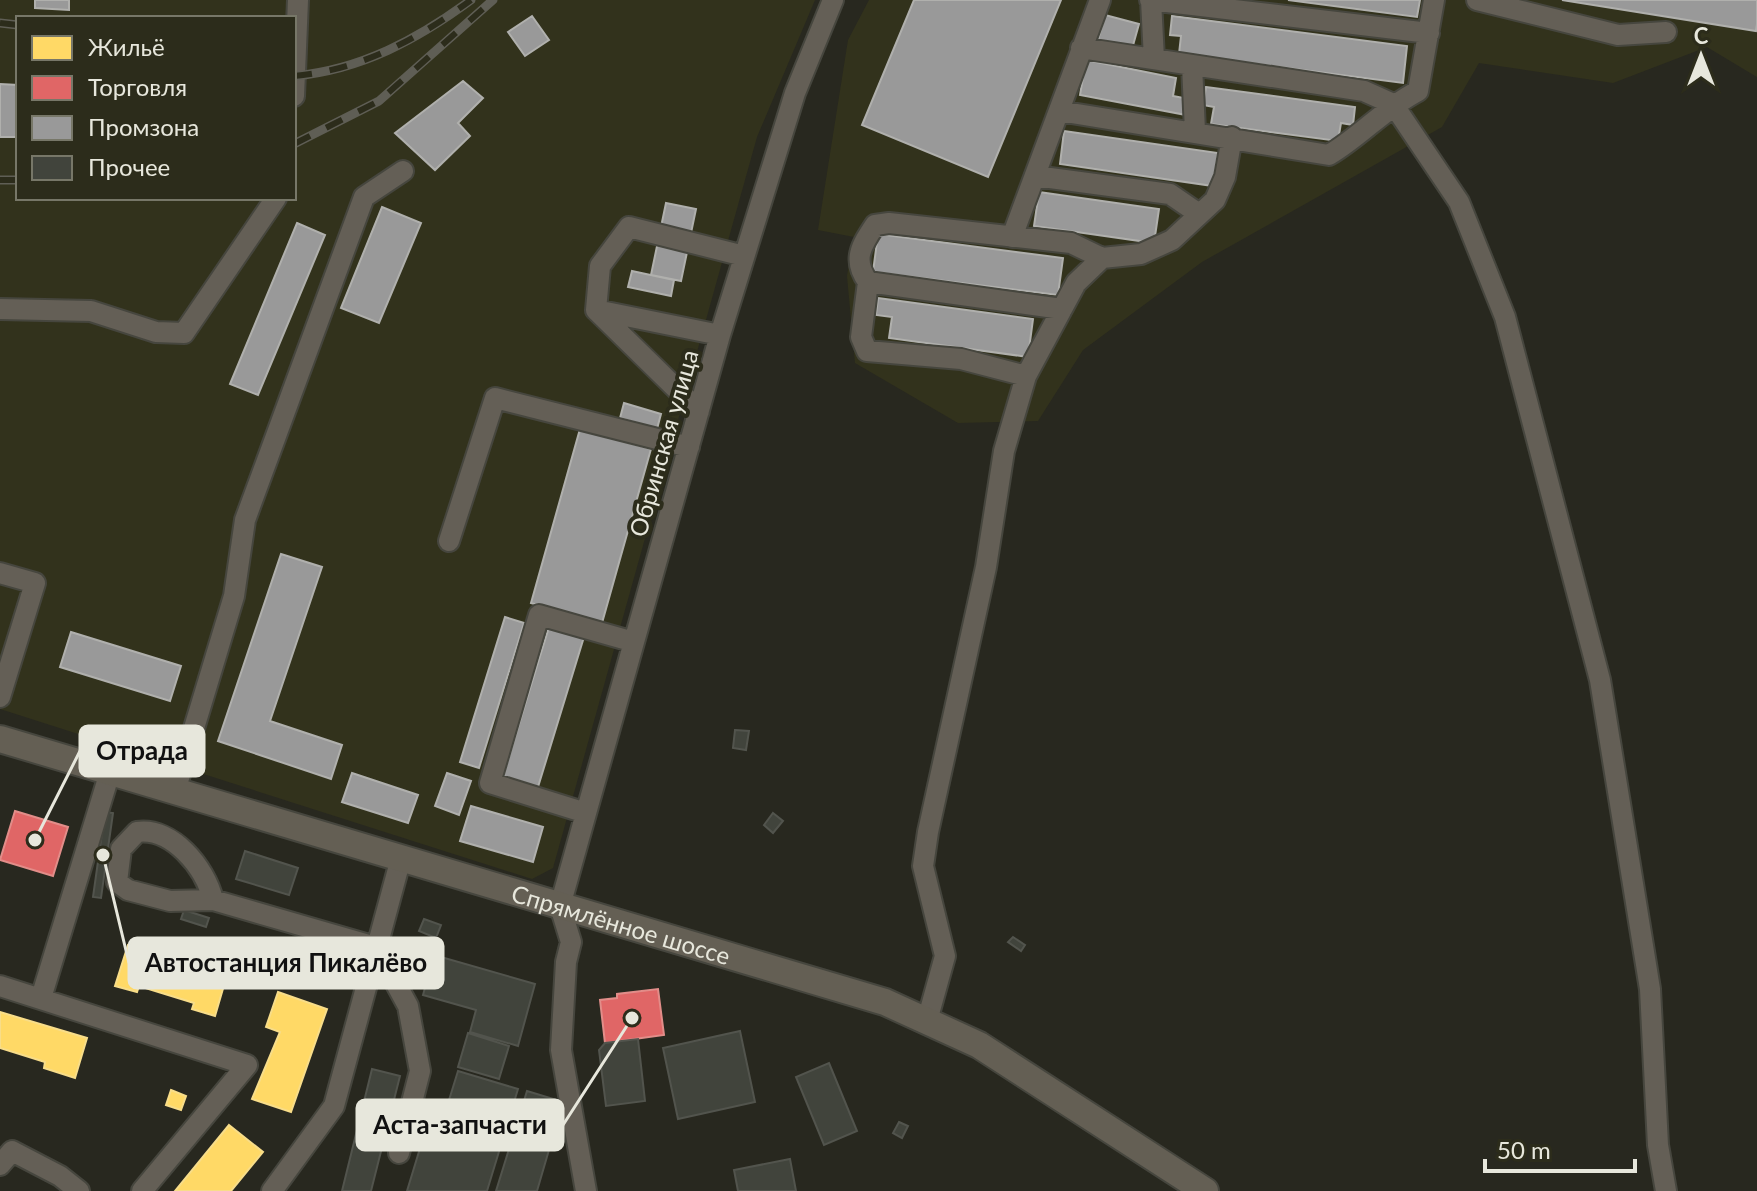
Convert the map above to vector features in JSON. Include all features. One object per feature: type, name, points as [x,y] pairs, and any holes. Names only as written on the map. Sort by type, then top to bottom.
[{"type":"main road","name":"Спрямлённое шоссе","points":[[0,739],[839,986],[927,1021],[1008,1062],[1205,1191]]},
{"type":"street","points":[[296,48],[298,0]]},
{"type":"street","name":"Обринская улица","points":[[560,906],[720,335],[795,93],[833,0]]},
{"type":"street","points":[[1012,237],[1100,0]]},
{"type":"street","points":[[1154,59],[1150,0],[1429,33]]},
{"type":"street","points":[[1059,111],[1329,155],[1350,142],[1393,104],[1418,91],[1434,0]]},
{"type":"street","points":[[1477,0],[1618,35],[1666,32]]},
{"type":"street","points":[[1081,48],[1364,91],[1393,104],[1459,202],[1505,317],[1600,680],[1650,989],[1658,1145],[1666,1191]]},
{"type":"street","points":[[1192,65],[1195,131]]},
{"type":"street","points":[[1026,376],[961,359],[867,351],[861,337],[868,282],[859,269],[859,249],[875,225],[889,223],[1071,243],[1102,258],[1141,254],[1172,240],[1215,200],[1225,177],[1232,137]]},
{"type":"street","points":[[175,791],[234,596],[250,506],[364,197],[403,171]]},
{"type":"street","points":[[1035,176],[1170,194],[1199,214]]},
{"type":"street","points":[[0,309],[91,311],[156,332],[184,333],[275,200]]},
{"type":"street","points":[[596,310],[600,266],[629,227],[744,256]]},
{"type":"street","points":[[927,1021],[945,956],[923,866],[926,843],[986,567],[1004,451],[1026,376],[1076,283],[1102,258]]},
{"type":"street","points":[[868,282],[1062,309]]},
{"type":"street","points":[[596,310],[720,335]]},
{"type":"street","points":[[596,310],[699,411]]},
{"type":"street","points":[[449,541],[495,398],[689,447]]},
{"type":"street","points":[[0,573],[35,583],[0,697]]},
{"type":"street","points":[[586,813],[490,783],[539,615],[634,642]]},
{"type":"street","points":[[41,998],[110,772]]},
{"type":"street","points":[[213,900],[196,865],[176,844],[153,830],[137,832],[121,849],[117,882],[128,890],[170,901],[213,900],[376,947],[408,1006],[420,1071],[399,1153]]},
{"type":"street","points":[[272,1191],[334,1106],[401,858]]},
{"type":"street","points":[[560,906],[571,942],[566,962],[561,1050],[586,1191]]},
{"type":"street","points":[[0,986],[247,1065],[142,1191]]},
{"type":"street","points":[[0,1165],[12,1151],[60,1176],[79,1191]]},
{"type":"shaded area","points":[[0,0],[815,0],[757,137],[553,868],[532,879],[0,709]]},
{"type":"shaded area","points":[[869,0],[1757,0],[1757,77],[1707,47],[1613,83],[1479,63],[1442,127],[1202,262],[1083,350],[1038,421],[958,423],[855,363],[847,276],[854,237],[818,230],[848,40]]},
{"type":"building: Жильё","points":[[128,945],[227,975],[215,1016],[192,1009],[194,1003],[139,986],[137,992],[115,986]]},
{"type":"building: Жильё","points":[[278,992],[327,1009],[291,1112],[252,1099],[280,1032],[266,1027]]},
{"type":"building: Жильё","points":[[0,1012],[87,1038],[75,1078],[44,1068],[45,1062],[0,1048]]},
{"type":"building: Жильё","points":[[171,1090],[186,1096],[181,1110],[166,1105]]},
{"type":"building: Жильё","points":[[229,1125],[263,1152],[231,1191],[175,1191]]},
{"type":"building: Торговля","points":[[15,811],[68,827],[53,876],[0,860]]},
{"type":"building: Торговля","points":[[658,989],[664,1035],[605,1043],[600,1000],[617,998],[617,994]]},
{"type":"building: Промзона","points":[[35,0],[69,0],[69,10],[35,8]]},
{"type":"building: Промзона","points":[[914,0],[1061,0],[988,177],[862,125]]},
{"type":"building: Промзона","points":[[1288,0],[1420,0],[1417,17]]},
{"type":"building: Промзона","points":[[1562,0],[1757,0],[1757,24],[1756,31]]},
{"type":"building: Промзона","points":[[1105,15],[1139,24],[1132,49],[1098,40]]},
{"type":"building: Промзона","points":[[532,16],[549,40],[525,56],[508,32]]},
{"type":"building: Промзона","points":[[1172,16],[1407,46],[1403,83],[1179,54],[1181,36],[1170,35]]},
{"type":"building: Промзона","points":[[1086,60],[1176,78],[1173,96],[1189,99],[1186,115],[1080,95]]},
{"type":"building: Промзона","points":[[463,81],[483,98],[458,123],[470,136],[435,170],[395,133]]},
{"type":"building: Промзона","points":[[0,84],[16,85],[16,137],[0,137]]},
{"type":"building: Промзона","points":[[1206,87],[1355,107],[1353,125],[1341,123],[1338,141],[1211,124],[1214,107],[1203,105]]},
{"type":"building: Промзона","points":[[1064,131],[1218,153],[1213,186],[1060,164]]},
{"type":"building: Промзона","points":[[1039,192],[1159,209],[1154,243],[1034,226]]},
{"type":"building: Промзона","points":[[666,203],[696,209],[681,281],[651,275]]},
{"type":"building: Промзона","points":[[382,207],[421,223],[379,323],[341,308]]},
{"type":"building: Промзона","points":[[297,223],[325,235],[258,395],[230,384]]},
{"type":"building: Промзона","points":[[878,234],[1063,258],[1058,295],[873,272]]},
{"type":"building: Промзона","points":[[632,271],[674,280],[671,296],[628,287]]},
{"type":"building: Промзона","points":[[878,298],[1033,319],[1028,357],[889,338],[892,317],[876,315]]},
{"type":"building: Промзона","points":[[624,403],[661,414],[657,429],[620,418]]},
{"type":"building: Промзона","points":[[580,429],[651,449],[602,623],[531,603]]},
{"type":"building: Промзона","points":[[281,554],[322,567],[270,721],[342,745],[331,779],[218,741]]},
{"type":"building: Промзона","points":[[505,617],[524,623],[479,768],[460,762]]},
{"type":"building: Промзона","points":[[549,627],[584,637],[538,787],[503,776]]},
{"type":"building: Промзона","points":[[71,632],[181,666],[170,701],[60,667]]},
{"type":"building: Промзона","points":[[352,773],[418,795],[408,823],[342,802]]},
{"type":"building: Промзона","points":[[447,773],[471,781],[459,815],[435,806]]},
{"type":"building: Промзона","points":[[471,806],[543,827],[533,862],[460,841]]},
{"type":"building: Прочее","points":[[735,730],[749,731],[746,750],[733,748]]},
{"type":"building: Прочее","points":[[105,812],[113,813],[101,898],[93,897]]},
{"type":"building: Прочее","points":[[773,813],[783,821],[773,833],[764,825]]},
{"type":"building: Прочее","points":[[245,851],[298,868],[289,895],[236,879]]},
{"type":"building: Прочее","points":[[184,910],[209,918],[206,927],[181,919]]},
{"type":"building: Прочее","points":[[424,919],[441,925],[436,938],[419,931]]},
{"type":"building: Прочее","points":[[1013,937],[1025,945],[1021,951],[1008,942]]},
{"type":"building: Прочее","points":[[434,955],[535,984],[518,1046],[470,1032],[476,1010],[423,995]]},
{"type":"building: Прочее","points":[[740,1031],[755,1102],[678,1119],[663,1048]]},
{"type":"building: Прочее","points":[[468,1033],[509,1046],[499,1079],[458,1067]]},
{"type":"building: Прочее","points":[[638,1039],[645,1101],[606,1106],[599,1050],[605,1043]]},
{"type":"building: Прочее","points":[[829,1063],[857,1131],[824,1145],[796,1077]]},
{"type":"building: Прочее","points":[[372,1069],[400,1076],[371,1191],[342,1191]]},
{"type":"building: Прочее","points":[[458,1071],[518,1089],[487,1191],[407,1191],[428,1122],[441,1126]]},
{"type":"building: Прочее","points":[[527,1091],[563,1102],[537,1191],[496,1191]]},
{"type":"building: Прочее","points":[[899,1122],[908,1126],[902,1138],[893,1133]]},
{"type":"building: Прочее","points":[[790,1159],[796,1191],[738,1191],[734,1170]]},
{"type":"railway","points":[[296,76],[319,73],[365,60],[409,40],[471,0]]},
{"type":"railway","points":[[296,143],[379,101],[493,0]]},
{"type":"railway","points":[[0,23],[16,25]]},
{"type":"railway","points":[[0,180],[16,180]]},
{"type":"place","name":"Отрада","points":[[35,840]]},
{"type":"place","name":"Автостанция Пикалёво","points":[[103,855]]},
{"type":"place","name":"Аста-запчасти","points":[[632,1018]]}]
